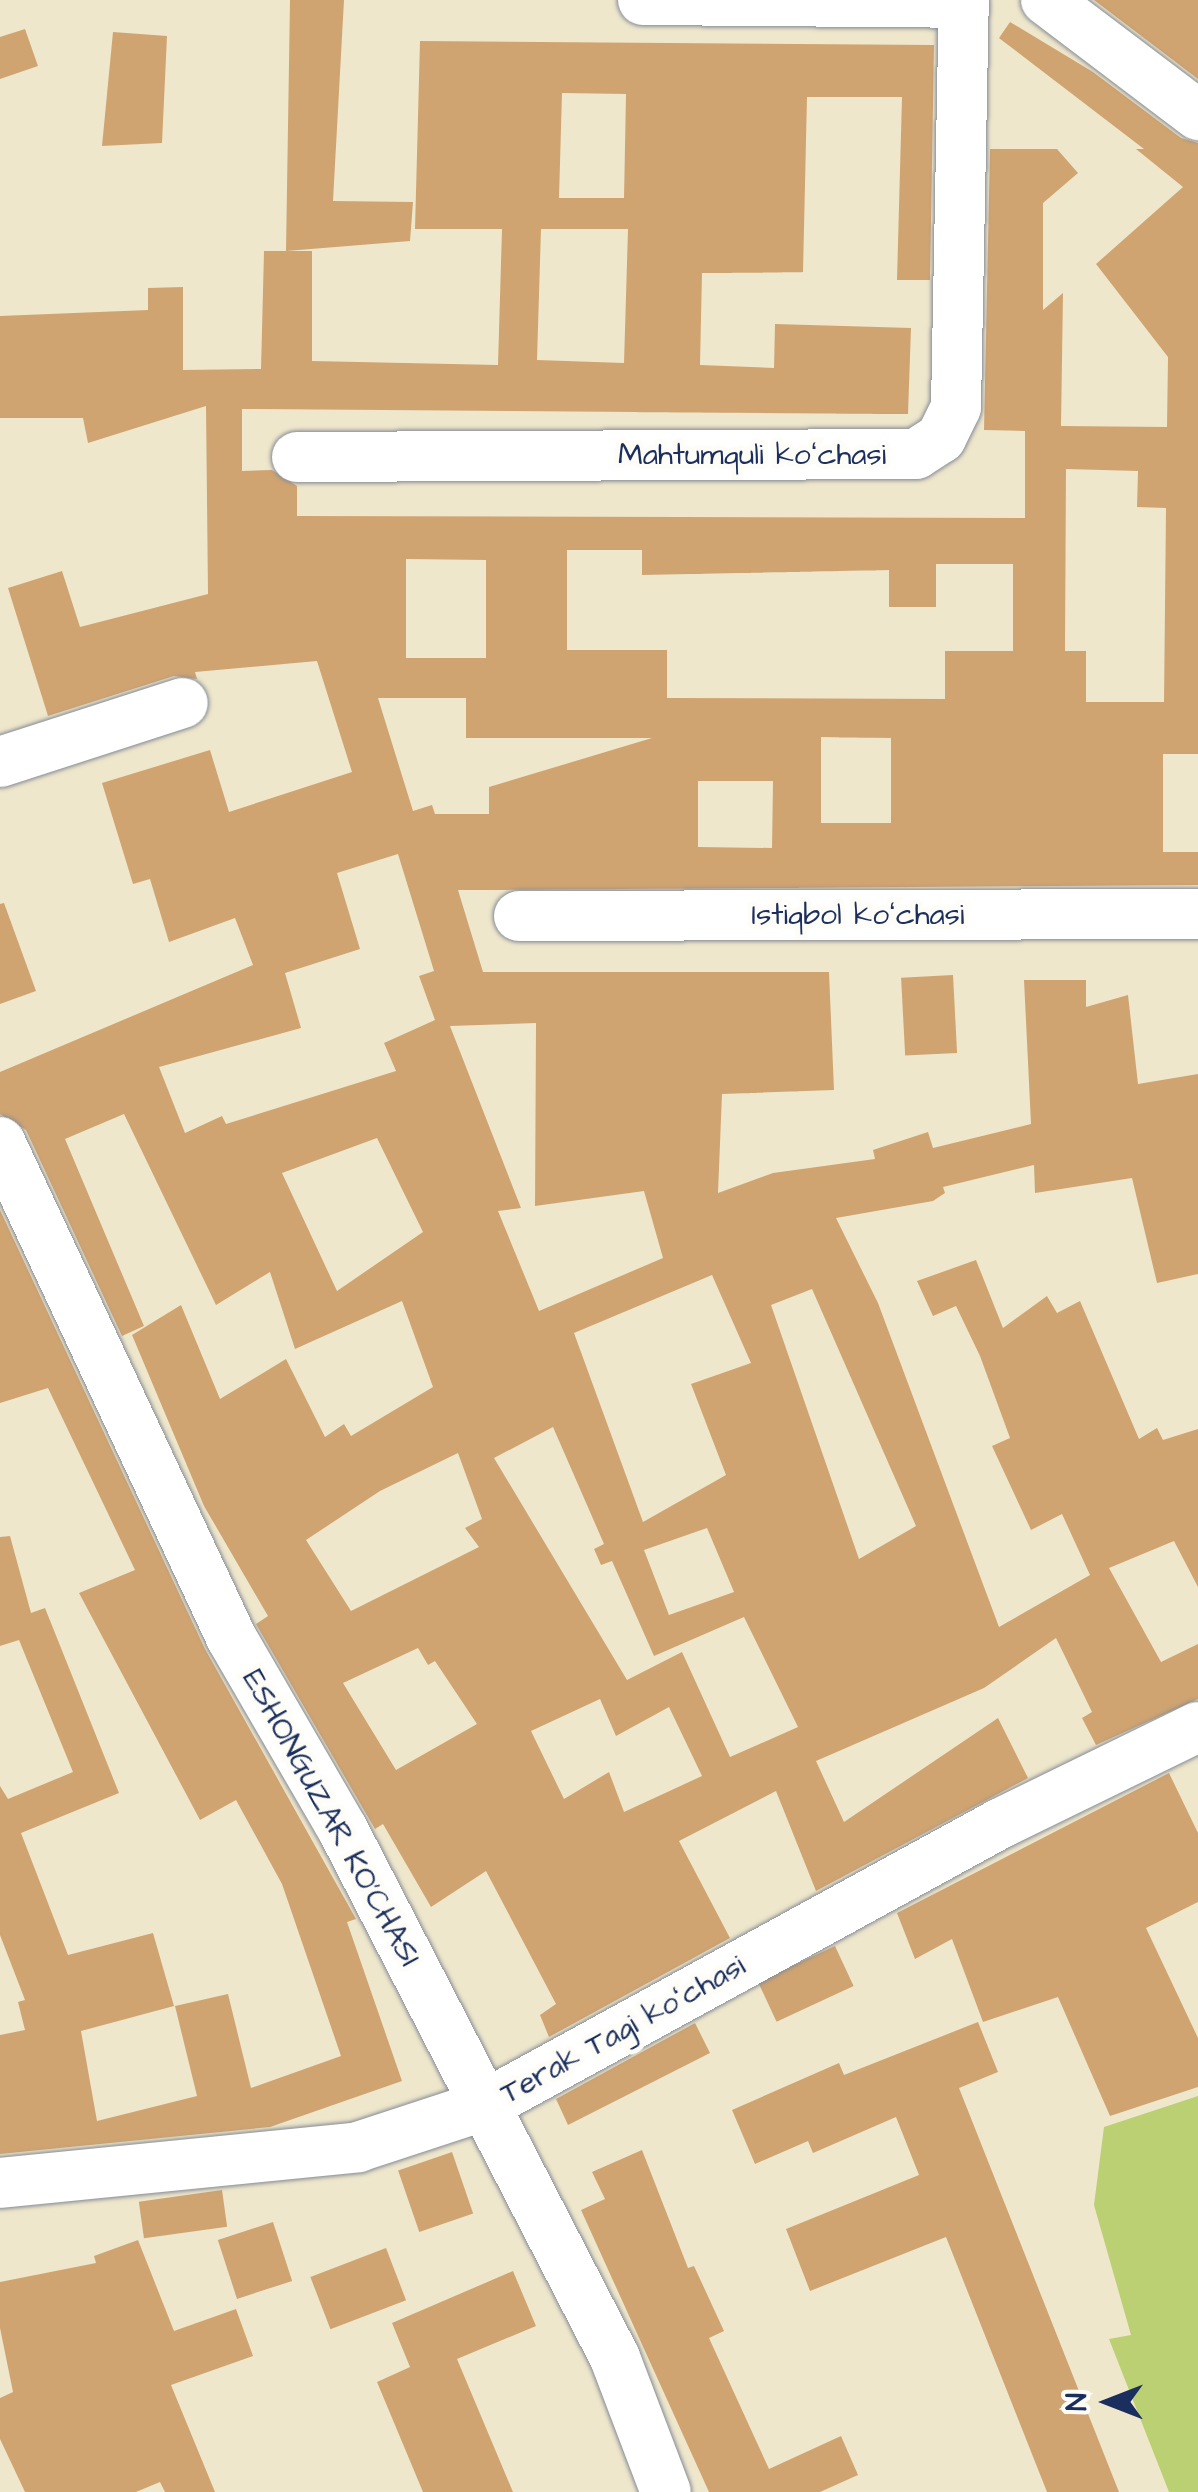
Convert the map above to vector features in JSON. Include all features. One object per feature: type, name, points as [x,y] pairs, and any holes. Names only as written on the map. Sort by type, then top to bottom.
[{"type":"street","points":[[644,0],[963,2]]},
{"type":"street","points":[[1046,0],[1198,115]]},
{"type":"street","name":"Mahtumquli koʻchasi","points":[[297,457],[916,454],[941,438],[956,407],[963,2]]},
{"type":"street","points":[[0,762],[183,704]]},
{"type":"street","name":"Istiqbol koʻchasi","points":[[519,916],[1198,914]]},
{"type":"street","name":"ESHONGUZAR KO'CHASI","points":[[4,1160],[232,1637],[343,1830],[615,2358],[666,2492]]},
{"type":"street","name":"Terak Tagi koʻchasi","points":[[0,2183],[358,2147],[484,2106],[1000,1823],[1198,1727]]},
{"type":"green space","points":[[1198,2096],[1198,2492],[1169,2492],[1109,2339],[1131,2335],[1094,2205],[1104,2127]]},
{"type":"building","points":[[290,0],[344,0],[333,201],[413,202],[410,241],[286,251]]},
{"type":"building","points":[[1094,0],[1198,0],[1198,79]]},
{"type":"building","points":[[1010,22],[1093,72],[1181,138],[1198,143],[1198,754],[1163,754],[1163,852],[1198,852],[1198,885],[458,890],[483,972],[829,972],[834,1090],[722,1094],[718,1193],[773,1173],[875,1159],[873,1150],[928,1132],[933,1148],[1031,1124],[1024,980],[1086,980],[1086,1007],[1128,995],[1138,1084],[1198,1074],[1198,1274],[1157,1283],[1132,1178],[1035,1193],[1034,1165],[943,1187],[945,1193],[933,1201],[836,1218],[878,1303],[999,1627],[1090,1575],[1062,1514],[1031,1530],[992,1446],[1010,1438],[980,1356],[956,1306],[933,1316],[917,1281],[976,1260],[1003,1328],[1047,1296],[1057,1313],[1080,1301],[1139,1439],[1157,1428],[1163,1440],[1198,1429],[1198,1587],[1174,1541],[1109,1568],[1161,1662],[1198,1644],[1198,1699],[1096,1745],[1082,1718],[1092,1712],[1056,1638],[984,1688],[816,1761],[844,1822],[998,1718],[1028,1778],[816,1891],[776,1791],[679,1841],[730,1938],[549,2037],[540,2015],[556,2004],[486,1871],[431,1907],[383,1824],[375,1829],[256,1624],[268,1616],[204,1506],[132,1335],[181,1305],[220,1399],[286,1359],[325,1437],[344,1424],[351,1436],[433,1387],[402,1301],[295,1349],[270,1272],[216,1305],[124,1114],[65,1139],[144,1326],[122,1336],[26,1130],[0,1114],[0,1072],[253,965],[235,918],[169,942],[150,879],[133,884],[102,783],[210,750],[229,812],[352,772],[317,661],[195,672],[197,679],[174,676],[48,716],[8,588],[62,571],[80,627],[208,594],[206,406],[88,443],[83,418],[0,418],[0,316],[148,310],[148,288],[183,287],[183,370],[261,369],[264,251],[312,251],[312,361],[498,365],[502,229],[415,229],[420,41],[934,45],[930,280],[897,280],[902,97],[807,97],[803,272],[702,273],[700,365],[774,368],[775,324],[911,328],[908,414],[242,409],[242,471],[272,470],[297,486],[297,516],[1025,518],[1025,431],[984,430],[990,149],[1057,149],[1078,173],[1043,203],[1043,310],[1063,293],[1061,426],[1167,427],[1168,357],[1096,264],[1183,187],[1136,149],[1144,149],[999,38]],"holes":[[[562,93],[626,94],[624,198],[559,198]],[[541,229],[628,229],[624,363],[537,360]],[[1066,469],[1138,471],[1137,507],[1166,508],[1164,702],[1086,702],[1086,651],[1065,651]],[[567,550],[642,550],[642,575],[889,570],[889,607],[936,607],[936,564],[1013,564],[1013,651],[945,651],[945,699],[667,698],[667,650],[567,650]],[[406,559],[486,560],[486,658],[406,658]],[[378,698],[466,698],[466,738],[652,738],[489,787],[489,814],[435,814],[432,805],[413,811]],[[821,737],[891,738],[891,823],[821,823]],[[698,781],[773,781],[772,848],[698,847]],[[398,854],[434,971],[419,976],[435,1020],[384,1043],[396,1071],[226,1124],[222,1116],[185,1133],[159,1067],[301,1028],[285,973],[360,949],[337,873]],[[536,1023],[535,1206],[644,1191],[663,1258],[539,1311],[498,1211],[521,1208],[450,1026]],[[377,1138],[423,1232],[337,1291],[282,1173]],[[712,1275],[751,1363],[691,1384],[726,1475],[643,1522],[574,1333]],[[812,1289],[916,1526],[859,1559],[771,1305]],[[553,1427],[604,1544],[594,1549],[601,1565],[612,1561],[654,1656],[744,1617],[798,1727],[730,1757],[682,1652],[627,1680],[494,1458]],[[458,1453],[482,1519],[465,1528],[479,1547],[351,1611],[306,1540],[380,1491]],[[707,1528],[734,1592],[669,1615],[644,1550]],[[418,1648],[428,1665],[435,1661],[477,1724],[396,1770],[343,1683]],[[600,1699],[616,1736],[669,1707],[702,1776],[624,1812],[609,1772],[564,1799],[531,1731]]]},
{"type":"building","points":[[25,29],[38,66],[0,79],[0,37]]},
{"type":"building","points":[[113,32],[167,36],[162,143],[102,146]]},
{"type":"building","points":[[4,903],[36,991],[0,1004],[0,904]]},
{"type":"building","points":[[953,975],[957,1053],[905,1056],[901,978]]},
{"type":"building","points":[[0,1210],[205,1649],[356,1919],[347,1922],[402,2081],[270,2127],[0,2154],[0,2035],[25,2030],[18,2002],[25,2000],[0,1935],[0,1786],[8,1799],[73,1772],[19,1640],[0,1646],[0,1537],[10,1536],[31,1613],[45,1608],[119,1793],[21,1833],[68,1955],[153,1933],[174,2006],[81,2031],[97,2121],[197,2096],[175,2006],[228,1994],[251,2088],[341,2056],[282,1884],[236,1800],[200,1820],[79,1593],[135,1570],[48,1388],[0,1403]]},
{"type":"building","points":[[1169,1773],[1198,1833],[1198,1902],[1146,1928],[1198,2038],[1198,2087],[1110,2116],[1058,1997],[983,2022],[952,1939],[915,1959],[897,1913]]},
{"type":"building","points":[[835,1946],[854,1986],[777,2022],[758,1982]]},
{"type":"building","points":[[978,2022],[998,2072],[959,2088],[1119,2492],[1047,2492],[946,2237],[810,2291],[786,2229],[919,2175],[896,2117],[813,2153],[808,2141],[755,2164],[732,2110],[839,2063],[844,2075]]},
{"type":"building","points":[[695,2023],[710,2053],[568,2125],[556,2099]]},
{"type":"building","points":[[642,2150],[688,2268],[694,2266],[724,2331],[709,2338],[769,2469],[841,2436],[858,2475],[820,2492],[709,2492],[581,2210],[605,2199],[592,2172]]},
{"type":"building","points":[[452,2152],[473,2213],[419,2232],[398,2171]]},
{"type":"building","points":[[222,2190],[227,2227],[144,2238],[139,2202]]},
{"type":"building","points":[[273,2222],[292,2281],[237,2299],[218,2240]]},
{"type":"building","points":[[138,2240],[174,2331],[236,2309],[253,2356],[171,2385],[215,2492],[165,2492],[160,2482],[136,2492],[25,2492],[0,2439],[0,2398],[13,2392],[0,2328],[0,2282],[96,2263],[94,2256]]},
{"type":"building","points":[[386,2248],[406,2300],[330,2329],[310,2277]]},
{"type":"building","points":[[513,2271],[536,2326],[457,2359],[513,2492],[423,2492],[377,2382],[410,2367],[392,2323]]}]
